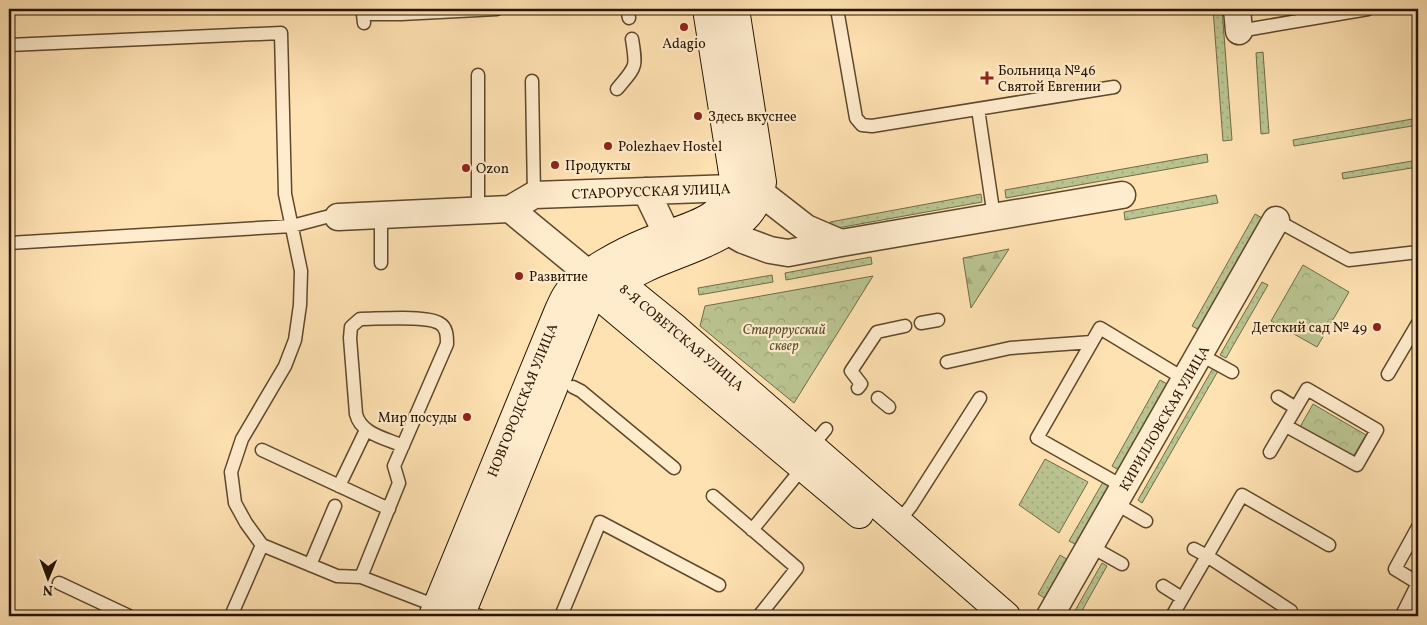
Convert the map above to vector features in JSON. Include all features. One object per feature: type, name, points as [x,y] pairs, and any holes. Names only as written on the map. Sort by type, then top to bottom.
[{"type":"street","points":[[707,9],[733,171],[733,188]]},
{"type":"street","points":[[735,9],[762,182],[761,192],[806,228],[841,243]]},
{"type":"street","name":"СТАРОРУССКАЯ УЛИЦА","points":[[338,216],[510,209],[534,195],[733,188],[761,192]]},
{"type":"street","name":"НОВГОРОДСКАЯ УЛИЦА","points":[[720,223],[733,188]]},
{"type":"street","points":[[646,191],[672,245]]},
{"type":"street","name":"НОВГОРОДСКАЯ УЛИЦА","points":[[455,613],[580,319],[587,305],[602,284],[646,267],[692,226],[743,220],[755,207],[761,192]]},
{"type":"street","points":[[720,223],[756,246],[788,253],[1122,195]]},
{"type":"street","points":[[510,209],[602,284]]},
{"type":"street","name":"КИРИЛЛОВСКАЯ УЛИЦА","points":[[1050,616],[1201,355],[1276,220]]},
{"type":"street","name":"8-Я СОВЕТСКАЯ УЛИЦА","points":[[602,284],[676,329],[1006,616]]},
{"type":"street","name":"8-Я СОВЕТСКАЯ УЛИЦА","points":[[814,449],[981,616]]},
{"type":"lane","points":[[364,23],[363,14],[375,10],[401,14],[497,9]]},
{"type":"lane","points":[[836,9],[856,118],[862,125],[872,126],[1114,88]]},
{"type":"lane","points":[[1238,20],[1368,9]]},
{"type":"lane","points":[[9,45],[282,33],[285,194],[301,271],[300,305],[295,340],[285,366],[242,439],[231,472],[235,502],[246,523],[262,545],[337,576],[361,577],[455,613]]},
{"type":"lane","points":[[617,89],[633,70],[636,62],[632,40]]},
{"type":"lane","points":[[478,75],[478,210]]},
{"type":"lane","points":[[532,81],[534,195]]},
{"type":"lane","points":[[978,109],[994,217]]},
{"type":"lane","points":[[381,215],[381,263]]},
{"type":"lane","points":[[9,243],[292,226],[326,217],[338,216]]},
{"type":"lane","points":[[1276,220],[1349,260],[1418,252]]},
{"type":"lane","points":[[361,577],[399,483],[394,466],[403,446],[447,344],[447,333],[441,324],[430,319],[381,313],[360,319],[351,327],[350,338],[356,414],[358,423],[366,430],[403,446]]},
{"type":"lane","points":[[921,323],[938,320]]},
{"type":"lane","points":[[1388,374],[1418,323]]},
{"type":"lane","points":[[861,387],[851,371],[877,332],[905,326]]},
{"type":"lane","points":[[1146,521],[1119,495],[1037,438],[1100,328],[1186,380]]},
{"type":"lane","points":[[947,362],[1010,348],[1092,342]]},
{"type":"lane","points":[[1201,355],[1232,372]]},
{"type":"lane","points":[[573,387],[581,391],[674,468]]},
{"type":"lane","points":[[1270,452],[1307,389],[1377,430],[1357,465],[1286,426]]},
{"type":"lane","points":[[1278,397],[1296,408]]},
{"type":"lane","points":[[878,398],[890,407]]},
{"type":"lane","points":[[898,522],[911,506],[980,398]]},
{"type":"lane","points":[[339,486],[366,430]]},
{"type":"lane","points":[[752,530],[814,449]]},
{"type":"lane","points":[[262,450],[389,509]]},
{"type":"lane","points":[[713,496],[797,568],[760,616]]},
{"type":"lane","points":[[1172,616],[1242,496],[1329,545]]},
{"type":"lane","points":[[310,565],[335,506]]},
{"type":"lane","points":[[561,616],[600,522],[719,585]]},
{"type":"lane","points":[[1402,615],[1418,583],[1394,569],[1418,527]]},
{"type":"lane","points":[[232,616],[262,545]]},
{"type":"lane","points":[[1090,546],[1122,564]]},
{"type":"lane","points":[[1194,549],[1290,611],[1287,616]]},
{"type":"lane","points":[[59,583],[129,616]]},
{"type":"lane","points":[[1163,586],[1182,598]]},
{"type":"green space","points":[[1213,9],[1222,9],[1232,140],[1223,141]]},
{"type":"green space","points":[[1263,52],[1269,133],[1261,134],[1256,53]]},
{"type":"green space","points":[[1418,118],[1418,125],[1294,146],[1293,140]]},
{"type":"green space","points":[[1207,154],[1208,162],[1006,198],[1005,190]]},
{"type":"green space","points":[[1418,160],[1418,167],[1343,179],[1342,173]]},
{"type":"green space","points":[[981,194],[982,202],[832,229],[830,222]]},
{"type":"green space","points":[[1216,195],[1218,203],[1125,220],[1124,212]]},
{"type":"green space","points":[[1255,214],[1264,219],[1201,331],[1192,326]]},
{"type":"green space","points":[[1009,249],[971,308],[963,258]]},
{"type":"green space","points":[[871,257],[872,264],[786,280],[785,273]]},
{"type":"green space","points":[[1303,265],[1349,292],[1317,347],[1271,321]]},
{"type":"green space","points":[[772,275],[773,282],[699,295],[698,288]]},
{"type":"green space","name":"Старорусский сквер","points":[[873,276],[794,403],[700,326],[705,306]]},
{"type":"green space","points":[[1262,282],[1268,285],[1226,358],[1220,355]]},
{"type":"green space","points":[[1213,368],[1218,371],[1142,503],[1138,500]]},
{"type":"green space","points":[[1160,380],[1169,385],[1120,471],[1112,466]]},
{"type":"green space","points":[[1313,404],[1366,435],[1353,457],[1300,427]]},
{"type":"green space","points":[[1045,459],[1088,482],[1059,533],[1019,505]]},
{"type":"green space","points":[[1103,482],[1110,487],[1077,545],[1069,541]]},
{"type":"green space","points":[[1060,555],[1068,560],[1046,599],[1038,594]]},
{"type":"green space","points":[[1102,563],[1107,566],[1079,616],[1072,616]]},
{"type":"place","name":"Adagio","points":[[684,27]]},
{"type":"place","name":"Больница №46 Святой Евгении","points":[[987,78]]},
{"type":"place","name":"Здесь вкуснее","points":[[698,116]]},
{"type":"place","name":"Polezhaev Hostel","points":[[608,146]]},
{"type":"place","name":"Продукты","points":[[555,165]]},
{"type":"place","name":"Ozon","points":[[466,168]]},
{"type":"place","name":"Развитие","points":[[519,276]]},
{"type":"place","name":"Детский сад № 49","points":[[1377,327]]},
{"type":"place","name":"Мир посуды","points":[[467,417]]}]
